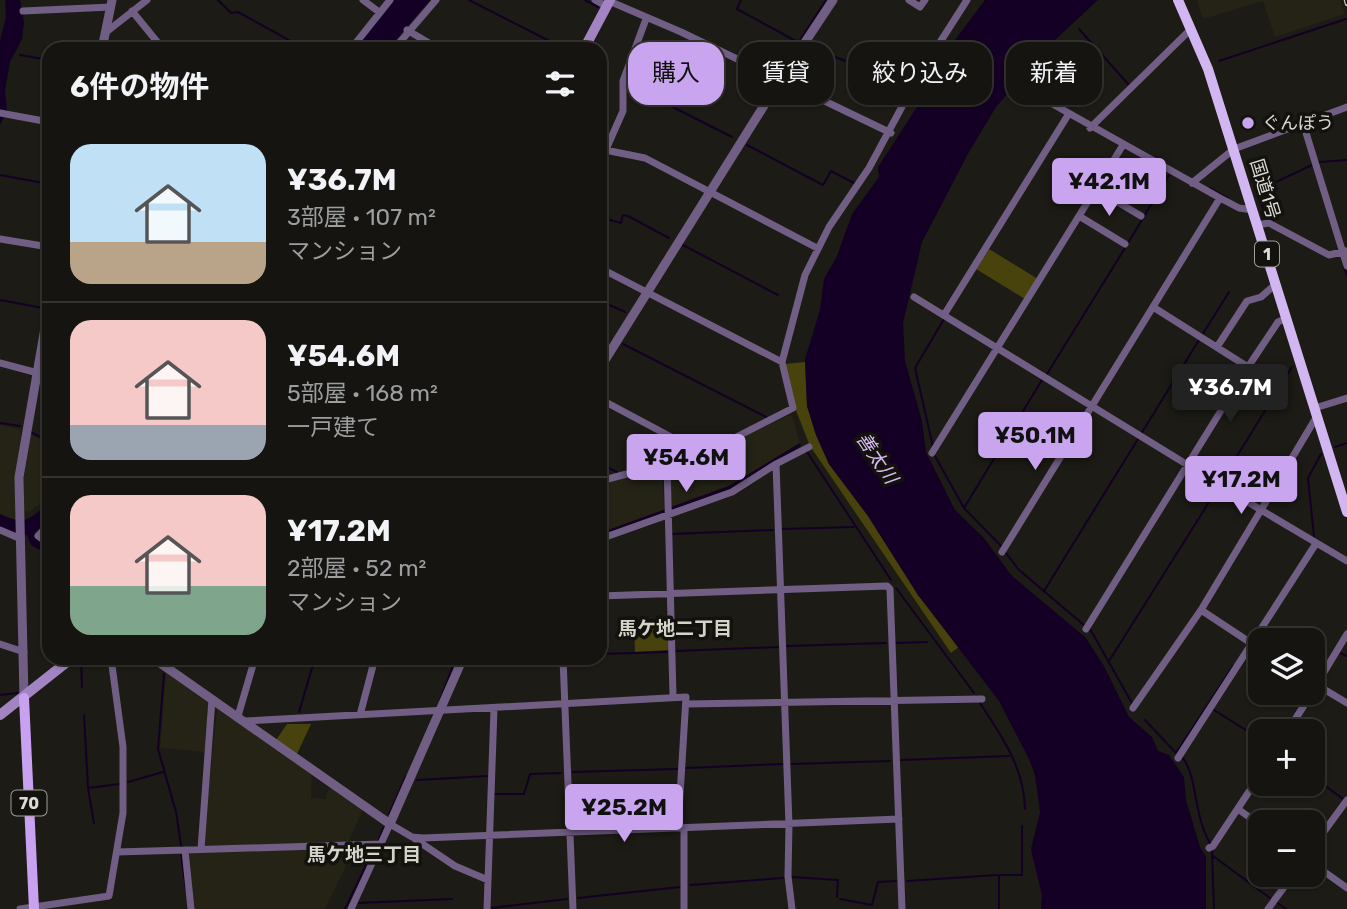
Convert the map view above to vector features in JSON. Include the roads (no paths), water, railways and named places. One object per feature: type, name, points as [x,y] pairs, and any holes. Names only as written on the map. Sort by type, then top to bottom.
[{"type":"highway","name":"国道1号","points":[[1178,0],[1208,69],[1347,512]]},
{"type":"main road","points":[[588,42],[608,2]]},
{"type":"main road","points":[[0,715],[64,665]]},
{"type":"main road","name":"70","points":[[24,698],[34,908]]},
{"type":"street","points":[[105,33],[147,0]]},
{"type":"street","points":[[363,0],[379,12]]},
{"type":"street","points":[[356,42],[390,0]]},
{"type":"street","points":[[399,42],[436,0]]},
{"type":"street","points":[[595,0],[608,2],[681,32],[738,60]]},
{"type":"street","points":[[806,42],[834,0]]},
{"type":"street","points":[[909,0],[920,7],[925,0]]},
{"type":"street","points":[[607,479],[703,454],[793,408],[782,362],[804,275],[817,248],[891,133],[919,75],[967,0]]},
{"type":"street","points":[[23,11],[112,4],[103,42]]},
{"type":"street","points":[[132,11],[157,42]]},
{"type":"street","points":[[607,141],[623,111],[624,77],[646,19]]},
{"type":"street","points":[[407,30],[427,42]]},
{"type":"street","points":[[1090,128],[1190,30]]},
{"type":"street","points":[[607,356],[764,105]]},
{"type":"street","points":[[832,105],[891,133]]},
{"type":"street","points":[[1051,105],[1239,208],[1253,210]]},
{"type":"street","points":[[1192,183],[1234,149],[1347,107]]},
{"type":"street","points":[[3,114],[42,121]]},
{"type":"street","points":[[944,315],[1068,115]]},
{"type":"street","points":[[1304,123],[1345,251],[1347,266]]},
{"type":"street","points":[[932,453],[1123,145]]},
{"type":"street","points":[[607,150],[645,158],[817,248]]},
{"type":"street","points":[[1096,189],[1141,216]]},
{"type":"street","points":[[1002,552],[1220,198]]},
{"type":"street","points":[[1079,216],[1125,244]]},
{"type":"street","points":[[1257,225],[1269,223],[1329,256],[1345,251]]},
{"type":"street","points":[[0,239],[42,246]]},
{"type":"street","points":[[607,272],[782,362]]},
{"type":"street","points":[[1217,347],[1247,301],[1261,298],[1268,288],[1276,284]]},
{"type":"street","points":[[914,297],[1315,545],[1347,561]]},
{"type":"street","points":[[1153,307],[1248,367]]},
{"type":"street","points":[[1086,629],[1248,367],[1278,322],[1287,318]]},
{"type":"street","points":[[24,698],[21,456],[42,344]]},
{"type":"street","points":[[0,363],[42,373]]},
{"type":"street","points":[[1133,708],[1201,610],[1316,412],[1347,398]]},
{"type":"street","points":[[607,403],[703,454]]},
{"type":"street","points":[[607,536],[668,512],[732,492],[809,447]]},
{"type":"street","points":[[667,464],[673,696]]},
{"type":"street","points":[[776,464],[789,825],[788,876],[792,909]]},
{"type":"street","points":[[0,530],[21,539]]},
{"type":"street","points":[[1262,628],[1315,545]]},
{"type":"street","points":[[607,596],[888,587],[897,581]]},
{"type":"street","points":[[888,587],[902,909]]},
{"type":"street","points":[[1201,610],[1248,640]]},
{"type":"street","points":[[1325,669],[1347,634]]},
{"type":"street","points":[[0,643],[24,652]]},
{"type":"street","points":[[1178,758],[1248,649]]},
{"type":"street","points":[[20,909],[109,896],[123,813],[122,747],[112,665]]},
{"type":"street","points":[[163,665],[390,824],[454,866],[488,880]]},
{"type":"street","points":[[241,719],[254,665]]},
{"type":"street","points":[[360,715],[373,665]]},
{"type":"street","points":[[351,909],[442,711],[460,665]]},
{"type":"street","points":[[563,665],[573,909]]},
{"type":"street","points":[[1325,693],[1347,703]]},
{"type":"street","points":[[241,719],[494,709],[686,697],[679,781],[684,909]]},
{"type":"street","points":[[201,849],[212,699]]},
{"type":"street","points":[[687,704],[784,705],[982,699]]},
{"type":"street","points":[[487,909],[494,709]]},
{"type":"street","points":[[1209,848],[1248,794]]},
{"type":"street","points":[[1325,830],[1347,800]]},
{"type":"street","points":[[1238,809],[1248,816]]},
{"type":"street","points":[[412,837],[899,819]]},
{"type":"street","points":[[117,852],[381,844]]},
{"type":"street","points":[[184,850],[191,909]]},
{"type":"street","points":[[1325,872],[1347,888]]},
{"type":"street","points":[[1268,909],[1284,887]]},
{"type":"street","points":[[91,909],[93,900]]},
{"type":"water","points":[[5,0],[20,0],[24,22],[22,39],[10,62],[5,91],[7,111],[0,125],[0,41],[6,17]]},
{"type":"water","points":[[393,0],[430,0],[394,42],[360,42]]},
{"type":"water","name":"善太川","points":[[985,0],[1098,0],[1053,42],[1006,42],[1006,95],[969,152],[922,242],[903,323],[905,361],[922,421],[926,452],[955,510],[984,538],[1011,575],[1086,638],[1104,666],[1129,717],[1152,737],[1158,751],[1169,755],[1184,777],[1186,800],[1200,847],[1206,857],[1206,909],[1041,909],[1042,896],[1031,849],[1040,812],[1035,775],[1029,759],[999,701],[918,595],[868,516],[829,464],[807,406],[805,359],[820,310],[824,279],[837,256],[852,214],[879,177],[878,167],[918,105],[992,105],[992,42],[953,42]]},
{"type":"water","points":[[800,443],[801,446],[730,490],[607,534],[607,530],[729,486]]},
{"type":"water","points":[[42,509],[42,526],[34,533],[35,538],[42,543],[42,551],[31,545],[27,535],[0,528],[0,514],[22,520]]},
{"type":"waterway","points":[[218,0],[231,13],[238,12],[292,42]]},
{"type":"waterway","points":[[469,0],[551,42]]},
{"type":"waterway","points":[[585,0],[598,7]]},
{"type":"waterway","points":[[741,0],[737,9],[796,41]]},
{"type":"waterway","points":[[799,42],[826,0]]},
{"type":"waterway","points":[[1219,61],[1346,19]]},
{"type":"waterway","points":[[1079,29],[1129,85]]},
{"type":"waterway","points":[[20,55],[42,59]]},
{"type":"waterway","points":[[834,57],[848,62]]},
{"type":"waterway","points":[[627,83],[656,95],[655,98],[732,137]]},
{"type":"waterway","points":[[747,145],[823,185],[831,171],[854,183]]},
{"type":"waterway","points":[[1319,162],[1347,160]]},
{"type":"waterway","points":[[1273,221],[1266,217],[1257,191],[1312,165]]},
{"type":"waterway","points":[[0,175],[42,183]]},
{"type":"waterway","points":[[1128,243],[1169,175]]},
{"type":"waterway","points":[[1210,188],[1228,198]]},
{"type":"waterway","points":[[607,219],[621,223],[623,215],[628,216],[669,238]]},
{"type":"waterway","points":[[683,245],[778,295]]},
{"type":"waterway","points":[[1047,374],[1125,248]]},
{"type":"waterway","points":[[1344,267],[1347,276]]},
{"type":"waterway","points":[[1202,335],[1229,292]]},
{"type":"waterway","points":[[0,300],[42,308]]},
{"type":"waterway","points":[[607,304],[625,312]]},
{"type":"waterway","points":[[933,447],[915,368],[944,319]]},
{"type":"waterway","points":[[1141,434],[1199,340]]},
{"type":"waterway","points":[[623,344],[766,417]]},
{"type":"waterway","points":[[1221,482],[1292,367]]},
{"type":"waterway","points":[[964,508],[1042,380]]},
{"type":"waterway","points":[[0,423],[20,426]]},
{"type":"waterway","points":[[30,432],[42,438]]},
{"type":"waterway","points":[[1044,591],[1138,439]]},
{"type":"waterway","points":[[1335,447],[1347,443]]},
{"type":"waterway","points":[[807,452],[891,580]]},
{"type":"waterway","points":[[1314,537],[1308,478],[1321,454]]},
{"type":"waterway","points":[[935,456],[964,508],[1002,547]]},
{"type":"waterway","points":[[607,467],[617,472]]},
{"type":"waterway","points":[[1109,661],[1218,488]]},
{"type":"waterway","points":[[782,529],[854,527]]},
{"type":"waterway","points":[[672,534],[773,530]]},
{"type":"waterway","points":[[1006,553],[1018,569],[1085,626]]},
{"type":"waterway","points":[[896,588],[974,693]]},
{"type":"waterway","points":[[1090,629],[1132,703]]},
{"type":"waterway","points":[[896,643],[927,642]]},
{"type":"waterway","points":[[786,646],[886,643]]},
{"type":"waterway","points":[[676,651],[778,647]]},
{"type":"waterway","points":[[607,654],[667,652]]},
{"type":"waterway","points":[[1340,653],[1347,656]]},
{"type":"waterway","points":[[81,665],[82,687]]},
{"type":"waterway","points":[[299,712],[313,665]]},
{"type":"waterway","points":[[440,700],[453,665]]},
{"type":"waterway","points":[[1176,753],[1233,666]]},
{"type":"waterway","points":[[164,674],[158,749],[176,812],[181,845]]},
{"type":"waterway","points":[[0,695],[18,693]]},
{"type":"waterway","points":[[980,703],[1004,740],[1016,766],[1025,809]]},
{"type":"waterway","points":[[1214,710],[1248,731]]},
{"type":"waterway","points":[[84,715],[88,788]]},
{"type":"waterway","points":[[1145,720],[1175,752]]},
{"type":"waterway","points":[[901,760],[1009,756]]},
{"type":"waterway","points":[[1183,758],[1188,766],[1201,820],[1210,843]]},
{"type":"waterway","points":[[791,764],[890,761]]},
{"type":"waterway","points":[[686,768],[783,764]]},
{"type":"waterway","points":[[573,772],[677,769]]},
{"type":"waterway","points":[[128,782],[163,772]]},
{"type":"waterway","points":[[495,794],[524,794],[530,774],[561,773]]},
{"type":"waterway","points":[[389,814],[406,776]]},
{"type":"waterway","points":[[417,780],[488,776]]},
{"type":"waterway","points":[[94,823],[88,788],[119,784]]},
{"type":"waterway","points":[[1325,786],[1343,799]]},
{"type":"waterway","points":[[999,909],[999,875],[1022,875],[1022,826]]},
{"type":"waterway","points":[[379,839],[383,828]]},
{"type":"waterway","points":[[345,909],[375,847]]},
{"type":"waterway","points":[[1212,851],[1214,909]]},
{"type":"waterway","points":[[181,854],[186,890]]},
{"type":"waterway","points":[[1213,856],[1270,898]]},
{"type":"waterway","points":[[907,881],[997,875]]},
{"type":"waterway","points":[[791,877],[838,880],[837,897]]},
{"type":"waterway","points":[[690,885],[783,878]]},
{"type":"waterway","points":[[840,899],[872,905],[878,882],[896,881]]},
{"type":"waterway","points":[[578,898],[680,887]]},
{"type":"waterway","points":[[358,903],[452,899]]},
{"type":"waterway","points":[[492,908],[567,899]]},
{"type":"waterway","points":[[1276,902],[1286,909]]},
{"type":"railway","points":[[1346,0],[1347,4]]},
{"type":"place","name":"ぐんぽう","points":[[1248,123]]},
{"type":"district","name":"馬ケ地二丁目","points":[[675,628]]},
{"type":"district","name":"馬ケ地三丁目","points":[[364,854]]}]
